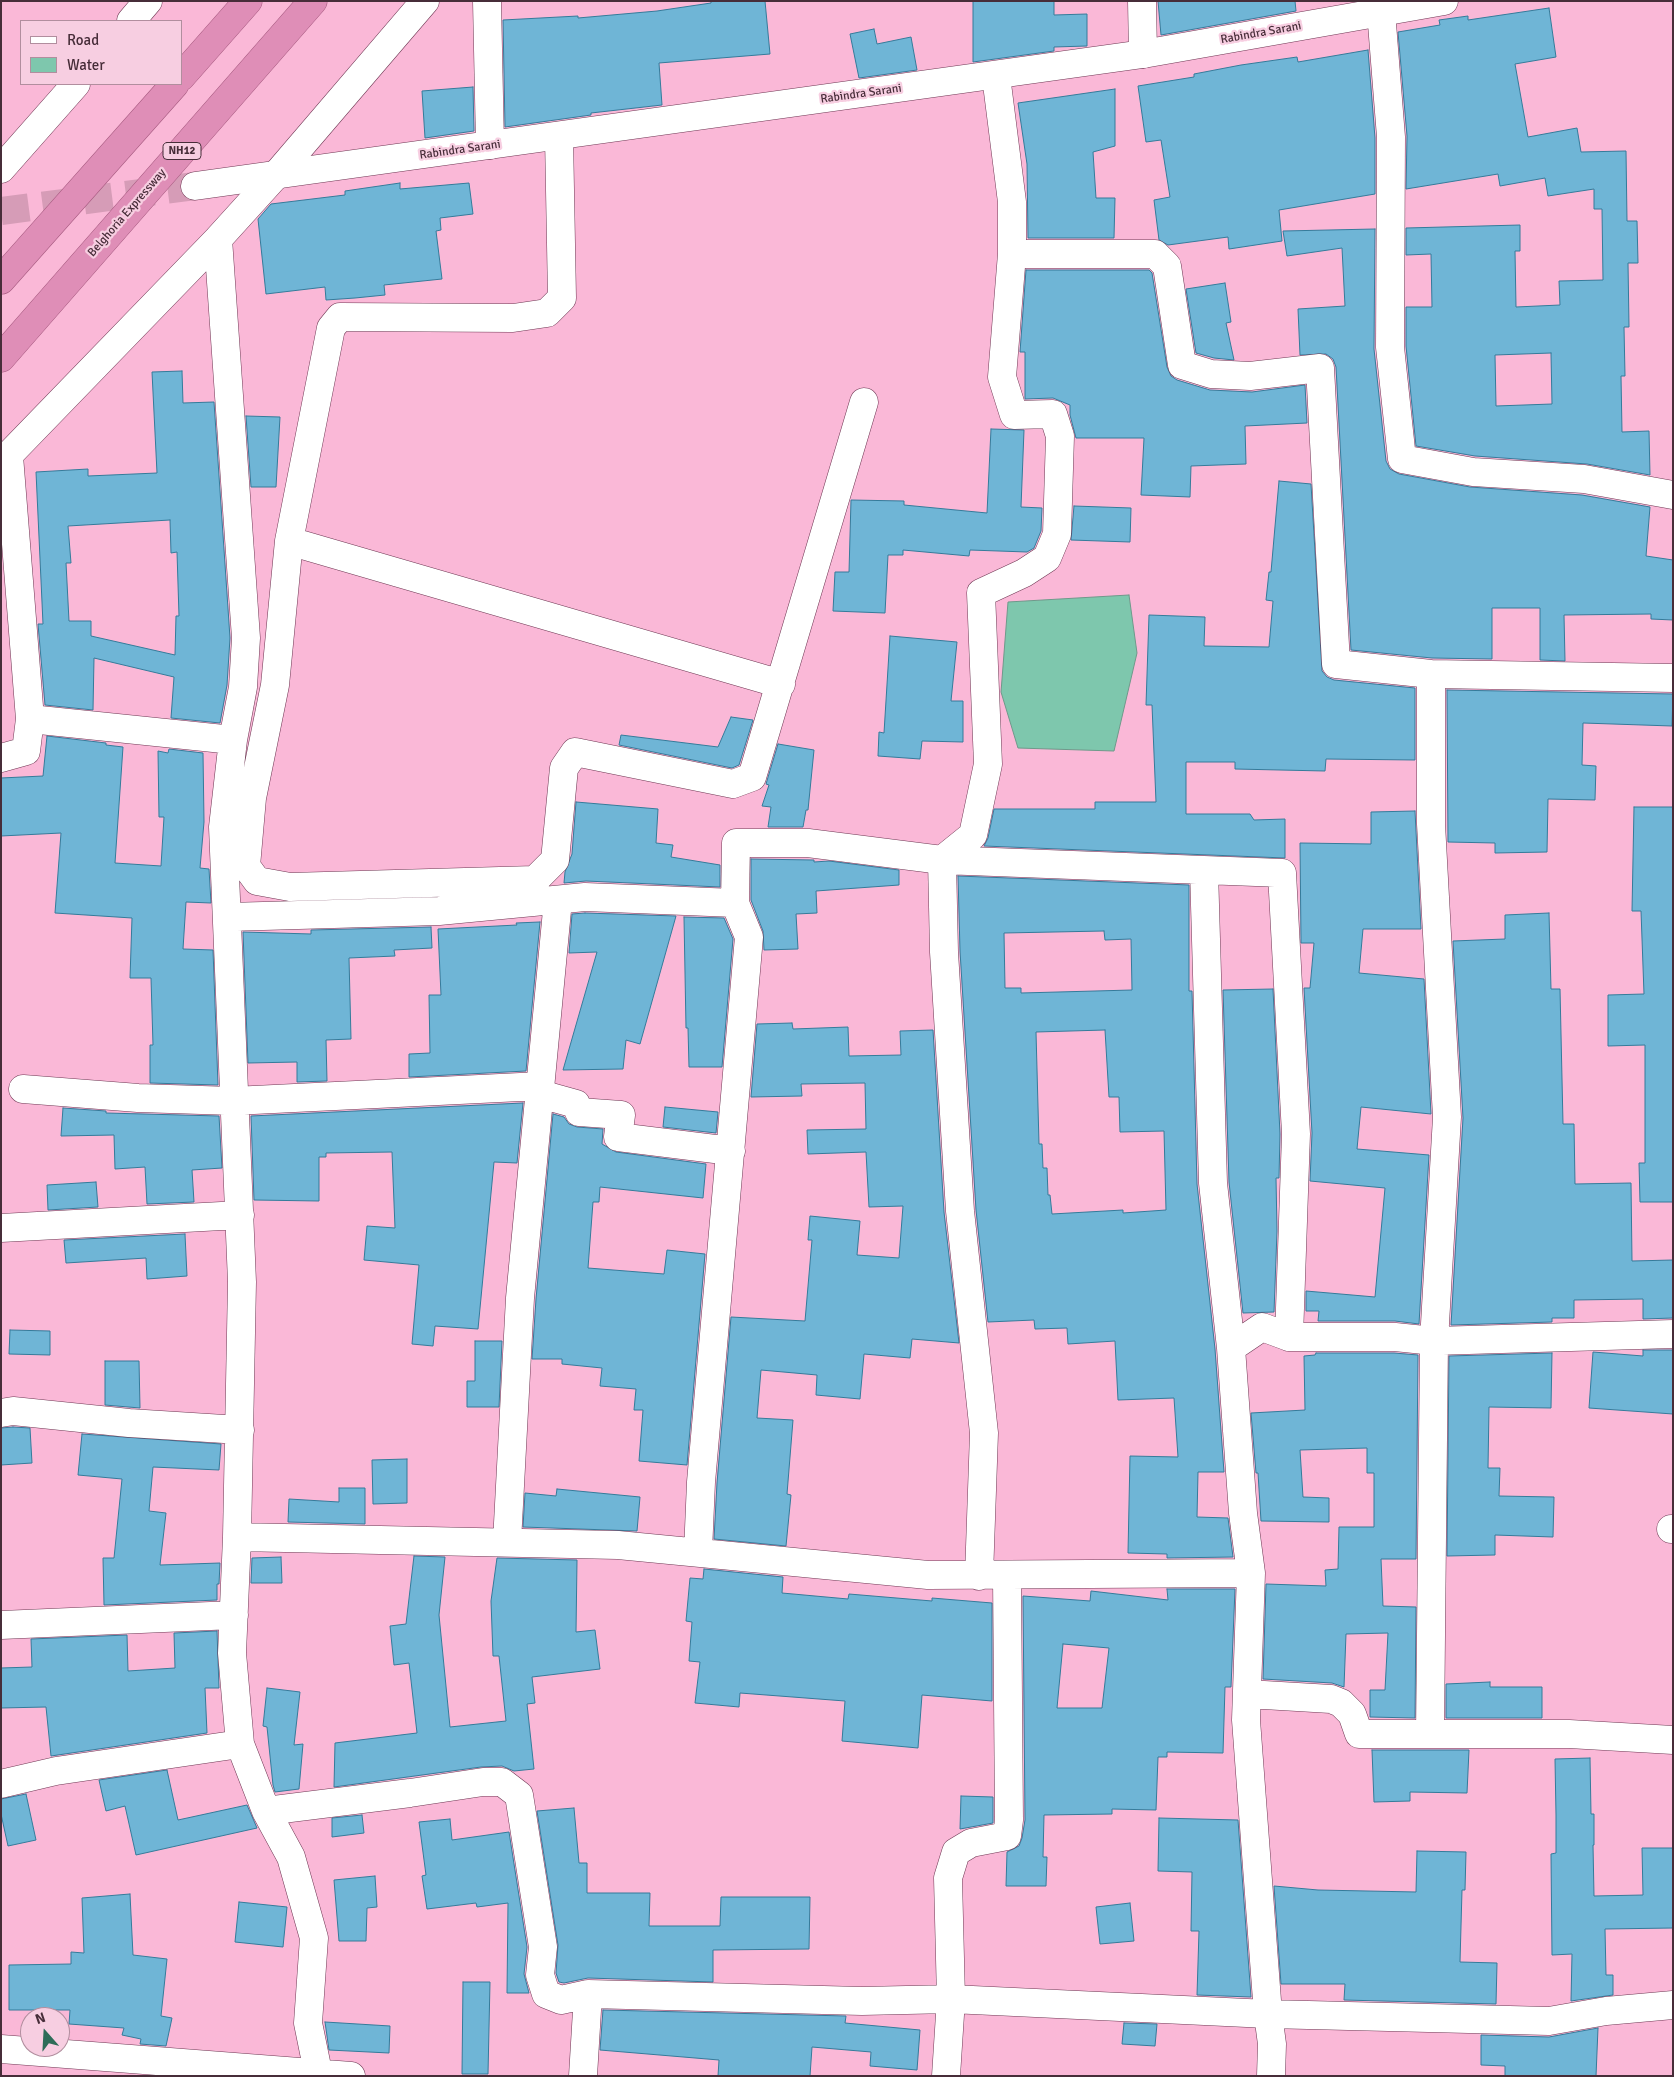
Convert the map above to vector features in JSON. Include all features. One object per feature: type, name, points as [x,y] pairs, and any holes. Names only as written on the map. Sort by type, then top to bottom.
[{"type":"highway","points":[[182,76],[248,1]]},
{"type":"highway","name":"Belghoria Expressway","points":[[1,358],[313,1]]},
{"type":"highway","points":[[1,280],[174,85]]},
{"type":"street","points":[[131,20],[148,1]]},
{"type":"street","points":[[1,758],[26,751],[30,719],[5,460],[218,239],[276,175],[425,1]]},
{"type":"street","points":[[487,1],[490,145]]},
{"type":"street","points":[[1142,1],[1143,54]]},
{"type":"street","name":"Rabindra Sarani","points":[[195,186],[996,76],[1143,54],[1368,9],[1444,1]]},
{"type":"street","points":[[1368,9],[1391,137],[1390,347],[1402,459],[1473,472],[1584,479],[1673,495]]},
{"type":"street","points":[[942,860],[973,835],[988,764],[981,593],[1024,572],[1047,558],[1057,534],[1060,436],[1054,414],[1014,415],[1002,377],[1012,254],[1012,202],[996,76]]},
{"type":"street","points":[[1,169],[75,85]]},
{"type":"street","points":[[559,136],[562,298],[547,313],[512,318],[340,317],[330,328],[289,541],[274,685],[252,798],[246,866],[256,881],[290,887],[535,880],[555,860],[564,768],[575,752],[733,784],[752,777],[864,402]]},
{"type":"street","points":[[218,239],[246,638],[243,687],[233,740],[224,827],[233,1101],[242,1282],[240,1430],[232,1653],[240,1744],[266,1811],[291,1857],[314,1938],[308,2023],[318,2074]]},
{"type":"street","points":[[1012,254],[1155,254],[1167,266],[1182,364],[1211,374],[1250,376],[1320,368],[1336,664],[1431,674],[1673,678]]},
{"type":"street","points":[[289,541],[780,684]]},
{"type":"street","points":[[1430,1733],[1434,1340],[1447,1117],[1431,824],[1431,674]]},
{"type":"street","points":[[30,719],[233,740]]},
{"type":"street","points":[[698,1552],[702,1482],[748,937],[734,903],[736,843],[808,843],[942,860],[1282,872],[1296,1134],[1289,1337]]},
{"type":"street","points":[[942,860],[944,952],[960,1211],[984,1433],[979,1576]]},
{"type":"street","points":[[1204,870],[1212,1183],[1231,1348],[1244,1513],[1251,1573],[1247,1729],[1268,2014],[1272,2044],[1271,2076]]},
{"type":"street","points":[[228,916],[439,911],[585,897],[734,903]]},
{"type":"street","points":[[507,1542],[520,1298],[558,900]]},
{"type":"street","points":[[23,1089],[138,1098],[233,1101],[541,1090],[576,1104],[579,1112],[621,1115],[618,1137],[731,1151]]},
{"type":"street","points":[[1,1228],[240,1215]]},
{"type":"street","points":[[1231,1348],[1262,1327],[1289,1337],[1395,1337],[1434,1340],[1673,1334]]},
{"type":"street","points":[[1,1413],[13,1411],[129,1423],[240,1430]]},
{"type":"street","points":[[237,1537],[618,1545],[928,1576],[1251,1573]]},
{"type":"street","points":[[946,2076],[951,1999],[948,1878],[956,1852],[971,1843],[1007,1836],[1009,1820],[1007,1576]]},
{"type":"street","points":[[1,1625],[234,1615]]},
{"type":"street","points":[[1247,1694],[1331,1699],[1341,1704],[1352,1714],[1359,1734],[1569,1734],[1673,1740]]},
{"type":"street","points":[[1,1784],[56,1771],[240,1744]]},
{"type":"street","points":[[266,1811],[410,1794],[483,1782],[502,1782],[519,1795],[543,1947],[540,1975],[546,1994],[561,2000],[588,1994],[862,2001],[951,1999],[1268,2014],[1549,2021],[1606,2011],[1673,2005]]},
{"type":"street","points":[[583,2076],[588,1994]]},
{"type":"street","points":[[1,2049],[351,2076]]},
{"type":"water","points":[[1129,595],[1137,653],[1114,751],[1018,748],[1001,692],[1008,602]]},
{"type":"building","points":[[711,1],[765,1],[770,54],[659,63],[662,105],[591,113],[591,115],[505,127],[503,20],[578,16],[578,18],[657,11],[711,3]]},
{"type":"building","points":[[973,1],[1054,1],[1054,15],[1087,14],[1087,46],[1054,47],[1054,51],[973,62]]},
{"type":"building","points":[[1158,1],[1295,1],[1296,11],[1161,35]]},
{"type":"building","points":[[1549,8],[1556,57],[1515,64],[1528,137],[1577,128],[1581,152],[1626,151],[1627,221],[1637,221],[1638,263],[1628,263],[1629,327],[1624,327],[1625,376],[1621,376],[1622,432],[1649,431],[1650,475],[1587,464],[1475,456],[1416,446],[1406,346],[1406,307],[1432,307],[1431,254],[1406,255],[1406,228],[1520,225],[1520,251],[1515,251],[1516,307],[1560,305],[1559,281],[1603,280],[1602,209],[1594,209],[1594,189],[1548,196],[1545,178],[1500,186],[1498,174],[1406,189],[1407,136],[1398,32],[1440,25],[1439,20],[1468,16],[1468,20]],"holes":[[[1551,353],[1552,404],[1496,406],[1495,355]]]},
{"type":"building","points":[[874,29],[877,44],[911,37],[917,70],[859,78],[850,34]]},
{"type":"building","points":[[1368,50],[1375,138],[1375,194],[1279,210],[1282,241],[1229,249],[1228,237],[1168,245],[1159,240],[1154,200],[1170,197],[1161,140],[1146,142],[1138,86],[1194,77],[1194,74],[1241,65],[1297,57],[1298,62]]},
{"type":"building","points":[[473,87],[474,131],[425,138],[422,91]]},
{"type":"building","points":[[1115,89],[1115,146],[1093,152],[1096,198],[1115,198],[1114,238],[1028,238],[1027,164],[1018,103]]},
{"type":"building","points":[[400,183],[400,189],[469,183],[473,214],[440,218],[441,230],[436,231],[442,279],[384,285],[385,295],[355,298],[326,300],[325,287],[266,294],[258,219],[271,204],[345,195],[345,191]]},
{"type":"building","points":[[1375,229],[1374,349],[1386,461],[1390,469],[1399,474],[1470,487],[1582,495],[1650,507],[1646,556],[1673,560],[1673,620],[1651,619],[1651,614],[1564,615],[1565,661],[1540,660],[1540,608],[1492,608],[1492,659],[1432,658],[1351,650],[1336,367],[1333,359],[1326,354],[1300,355],[1298,309],[1345,306],[1342,248],[1287,256],[1283,231]]},
{"type":"building","points":[[1026,270],[1149,270],[1152,273],[1167,367],[1171,376],[1177,380],[1210,390],[1252,392],[1305,385],[1307,423],[1245,426],[1246,464],[1191,466],[1190,497],[1141,495],[1144,438],[1076,438],[1070,415],[1070,405],[1053,398],[1025,399],[1025,352],[1020,352]]},
{"type":"building","points":[[1225,283],[1231,322],[1226,323],[1234,360],[1214,358],[1196,353],[1186,289]]},
{"type":"building","points":[[182,371],[183,403],[214,402],[230,638],[227,685],[220,723],[171,718],[174,677],[94,658],[93,710],[45,705],[38,624],[43,624],[36,472],[88,469],[88,476],[157,473],[152,372]],"holes":[[[170,520],[171,553],[177,552],[179,616],[176,616],[175,655],[91,636],[91,621],[69,621],[66,563],[71,563],[68,526]]]},
{"type":"building","points":[[246,416],[280,417],[276,487],[251,487]]},
{"type":"building","points":[[991,429],[1024,430],[1021,507],[1042,508],[1041,531],[1034,548],[1027,552],[970,550],[969,556],[903,550],[903,555],[888,555],[885,613],[833,611],[835,572],[849,572],[851,500],[904,501],[904,505],[987,513]]},
{"type":"building","points":[[1279,481],[1311,484],[1322,671],[1327,677],[1334,680],[1415,688],[1415,760],[1326,759],[1325,771],[1235,769],[1235,762],[1186,762],[1186,814],[1250,814],[1254,820],[1285,819],[1285,858],[984,846],[988,838],[994,809],[1095,809],[1095,802],[1156,802],[1152,705],[1146,705],[1149,615],[1205,617],[1204,646],[1269,647],[1273,601],[1266,600],[1269,572],[1271,572]]},
{"type":"building","points":[[1074,506],[1131,508],[1130,542],[1071,540]]},
{"type":"building","points":[[890,636],[957,642],[951,701],[963,701],[963,742],[922,741],[920,759],[878,756],[879,732],[884,733]]},
{"type":"building","points":[[1447,690],[1673,694],[1672,726],[1583,723],[1582,765],[1596,766],[1595,800],[1548,799],[1547,852],[1495,853],[1495,843],[1448,842]]},
{"type":"building","points":[[731,717],[753,720],[739,765],[732,768],[619,745],[621,735],[718,747]]},
{"type":"building","points":[[47,736],[106,743],[106,745],[123,747],[115,863],[161,866],[164,817],[159,817],[158,751],[168,753],[169,749],[203,753],[204,822],[200,868],[209,869],[211,903],[186,902],[183,949],[213,950],[218,1085],[150,1083],[150,1045],[153,1045],[151,978],[130,978],[132,918],[55,913],[61,833],[1,836],[1,778],[43,776]]},
{"type":"building","points":[[778,744],[814,750],[808,810],[806,810],[803,827],[768,827],[771,807],[762,806],[769,785],[766,784]]},
{"type":"building","points":[[576,802],[658,809],[656,843],[673,845],[671,857],[720,865],[720,887],[586,881],[564,883],[565,872],[572,854]]},
{"type":"building","points":[[1634,807],[1673,807],[1673,1202],[1640,1202],[1639,1163],[1645,1163],[1645,1045],[1608,1046],[1608,995],[1644,994],[1641,911],[1632,911]]},
{"type":"building","points":[[1415,811],[1421,929],[1363,929],[1359,973],[1424,979],[1431,1114],[1361,1107],[1357,1149],[1429,1155],[1419,1324],[1395,1321],[1318,1321],[1319,1311],[1306,1311],[1306,1291],[1375,1297],[1385,1188],[1310,1181],[1312,1133],[1304,988],[1310,988],[1314,943],[1301,943],[1300,843],[1371,844],[1371,812]]},
{"type":"building","points":[[751,859],[829,861],[899,870],[899,885],[816,891],[817,913],[796,914],[798,949],[764,950],[763,931],[751,900]]},
{"type":"building","points":[[958,876],[1189,885],[1189,991],[1192,991],[1197,1184],[1215,1349],[1224,1472],[1198,1472],[1197,1517],[1228,1518],[1233,1557],[1167,1558],[1167,1554],[1128,1553],[1130,1456],[1178,1457],[1174,1398],[1118,1400],[1115,1341],[1068,1344],[1067,1328],[1035,1329],[1034,1320],[988,1322],[976,1210],[960,951]],"holes":[[[1104,931],[1105,940],[1131,939],[1132,990],[1021,993],[1021,988],[1005,988],[1004,933]],[[1105,1030],[1109,1097],[1119,1097],[1120,1132],[1164,1131],[1166,1210],[1123,1213],[1123,1210],[1052,1214],[1050,1195],[1048,1195],[1047,1168],[1043,1168],[1042,1144],[1039,1144],[1036,1032]]]},
{"type":"building","points":[[1549,913],[1551,989],[1560,989],[1563,1124],[1574,1124],[1575,1184],[1631,1183],[1632,1261],[1673,1260],[1673,1318],[1643,1319],[1643,1299],[1574,1300],[1574,1318],[1552,1318],[1552,1322],[1451,1325],[1463,1118],[1453,941],[1505,939],[1505,915]]},
{"type":"building","points":[[572,914],[676,916],[640,1044],[626,1040],[623,1069],[563,1070],[597,952],[569,953]]},
{"type":"building","points":[[684,917],[724,918],[733,939],[722,1067],[689,1067],[688,1028],[686,1028]]},
{"type":"building","points":[[540,922],[526,1071],[409,1077],[409,1054],[430,1053],[429,995],[441,995],[438,929]]},
{"type":"building","points":[[431,927],[432,948],[394,950],[395,956],[349,958],[351,1039],[326,1040],[327,1081],[297,1082],[297,1062],[248,1063],[243,932],[311,934],[311,930]]},
{"type":"building","points":[[1273,989],[1280,1134],[1279,1178],[1276,1178],[1277,1231],[1274,1312],[1243,1313],[1229,1182],[1223,990]]},
{"type":"building","points":[[792,1023],[793,1029],[848,1027],[849,1056],[901,1055],[900,1031],[933,1030],[944,1212],[959,1343],[912,1339],[910,1358],[864,1354],[860,1399],[816,1395],[817,1375],[761,1370],[757,1418],[793,1420],[787,1494],[791,1495],[786,1546],[714,1539],[731,1317],[805,1321],[812,1240],[808,1240],[810,1216],[860,1221],[857,1255],[899,1258],[903,1206],[869,1207],[866,1152],[808,1154],[807,1130],[866,1129],[865,1083],[801,1084],[802,1096],[751,1097],[757,1024]]},
{"type":"building","points":[[523,1103],[517,1163],[494,1162],[478,1329],[435,1326],[433,1346],[412,1344],[419,1265],[364,1260],[367,1226],[395,1228],[392,1152],[326,1153],[326,1157],[319,1157],[319,1201],[254,1200],[251,1116]]},
{"type":"building","points":[[665,1107],[718,1112],[716,1133],[663,1127]]},
{"type":"building","points":[[63,1108],[106,1111],[106,1113],[219,1116],[222,1168],[192,1170],[194,1202],[147,1204],[145,1167],[115,1169],[114,1135],[61,1136]]},
{"type":"building","points":[[553,1114],[564,1117],[569,1124],[577,1127],[603,1129],[602,1144],[616,1152],[706,1164],[703,1198],[600,1187],[599,1202],[593,1202],[588,1268],[664,1274],[667,1250],[705,1254],[687,1465],[639,1461],[643,1410],[634,1410],[636,1389],[600,1386],[602,1368],[562,1364],[562,1359],[532,1359]]},
{"type":"building","points":[[96,1182],[98,1207],[48,1210],[47,1185]]},
{"type":"building","points":[[185,1234],[187,1276],[147,1279],[146,1258],[66,1263],[64,1240]]},
{"type":"building","points":[[10,1330],[50,1331],[50,1355],[9,1354]]},
{"type":"building","points":[[475,1341],[502,1341],[499,1407],[467,1407],[467,1381],[475,1381]]},
{"type":"building","points":[[1643,1350],[1673,1350],[1673,1414],[1589,1408],[1593,1352],[1643,1356]]},
{"type":"building","points":[[1316,1353],[1394,1353],[1418,1355],[1416,1559],[1381,1559],[1383,1606],[1416,1607],[1415,1718],[1370,1717],[1370,1690],[1385,1690],[1388,1633],[1346,1634],[1344,1687],[1332,1683],[1263,1679],[1266,1584],[1326,1586],[1325,1570],[1338,1569],[1339,1527],[1374,1527],[1374,1473],[1367,1473],[1367,1448],[1300,1450],[1303,1497],[1329,1498],[1329,1522],[1261,1521],[1251,1413],[1305,1410],[1304,1356],[1315,1355]]},
{"type":"building","points":[[1552,1353],[1551,1408],[1489,1407],[1488,1468],[1500,1468],[1499,1496],[1554,1497],[1553,1537],[1495,1535],[1495,1555],[1447,1556],[1449,1356]]},
{"type":"building","points":[[105,1361],[139,1361],[140,1408],[105,1405]]},
{"type":"building","points":[[1,1428],[30,1428],[32,1463],[1,1465]]},
{"type":"building","points":[[82,1434],[221,1444],[219,1470],[153,1467],[149,1511],[166,1513],[160,1565],[220,1563],[217,1600],[104,1605],[103,1558],[114,1558],[122,1479],[78,1475]]},
{"type":"building","points":[[407,1459],[407,1503],[373,1504],[372,1460]]},
{"type":"building","points":[[339,1488],[365,1488],[365,1524],[288,1522],[289,1499],[339,1502]]},
{"type":"building","points":[[557,1489],[640,1497],[637,1531],[523,1527],[525,1493],[556,1496]]},
{"type":"building","points":[[414,1556],[445,1557],[439,1615],[450,1727],[506,1721],[499,1656],[493,1656],[491,1601],[497,1558],[577,1560],[576,1632],[595,1630],[600,1669],[532,1677],[535,1703],[527,1704],[534,1769],[514,1771],[502,1766],[481,1767],[334,1787],[335,1743],[417,1733],[409,1663],[394,1665],[390,1626],[406,1624]]},
{"type":"building","points":[[281,1557],[282,1583],[251,1583],[252,1558]]},
{"type":"building","points":[[704,1569],[783,1577],[782,1593],[848,1599],[849,1594],[932,1601],[932,1598],[992,1603],[992,1701],[922,1695],[918,1748],[842,1741],[845,1701],[740,1693],[739,1707],[695,1703],[700,1662],[689,1661],[692,1622],[686,1621],[690,1578],[703,1579]]},
{"type":"building","points":[[1167,1589],[1235,1589],[1231,1687],[1225,1687],[1223,1753],[1167,1752],[1167,1757],[1158,1757],[1156,1810],[1112,1809],[1112,1814],[1044,1815],[1043,1857],[1047,1857],[1046,1886],[1006,1886],[1007,1852],[1019,1846],[1025,1820],[1023,1596],[1090,1601],[1091,1591],[1168,1600]],"holes":[[[1063,1644],[1109,1648],[1102,1708],[1057,1708]]]},
{"type":"building","points":[[217,1631],[219,1688],[205,1688],[207,1733],[51,1756],[46,1707],[1,1708],[1,1668],[32,1667],[31,1639],[127,1635],[128,1671],[175,1668],[174,1633]]},
{"type":"building","points":[[1490,1682],[1490,1687],[1542,1687],[1542,1718],[1446,1718],[1446,1684]]},
{"type":"building","points":[[267,1688],[300,1692],[294,1745],[303,1744],[299,1789],[275,1792],[267,1727],[263,1726]]},
{"type":"building","points":[[1372,1750],[1469,1750],[1467,1793],[1410,1792],[1410,1801],[1374,1802]]},
{"type":"building","points":[[1590,1758],[1591,1814],[1594,1814],[1594,1896],[1643,1895],[1642,1848],[1673,1848],[1673,1928],[1605,1929],[1606,1975],[1613,1975],[1613,1995],[1571,2001],[1572,1954],[1552,1955],[1551,1854],[1556,1853],[1555,1759]]},
{"type":"building","points":[[167,1770],[178,1820],[247,1805],[257,1828],[136,1855],[125,1806],[106,1811],[99,1780]]},
{"type":"building","points":[[26,1794],[36,1840],[8,1846],[1,1814],[1,1799]]},
{"type":"building","points":[[961,1796],[993,1797],[993,1823],[960,1829]]},
{"type":"building","points":[[574,1808],[579,1863],[587,1863],[587,1893],[650,1893],[649,1926],[720,1926],[721,1897],[810,1897],[809,1949],[713,1950],[713,1982],[588,1978],[564,1983],[559,1982],[556,1973],[558,1945],[537,1811]]},
{"type":"building","points":[[362,1815],[364,1833],[332,1837],[332,1818]]},
{"type":"building","points":[[1159,1818],[1238,1820],[1251,1997],[1197,1995],[1199,1931],[1191,1931],[1192,1872],[1158,1871]]},
{"type":"building","points":[[450,1819],[452,1840],[509,1832],[527,1947],[524,1974],[529,1993],[507,1993],[508,1903],[477,1907],[476,1903],[427,1909],[422,1876],[426,1875],[419,1822]]},
{"type":"building","points":[[1417,1851],[1466,1852],[1465,1890],[1462,1890],[1460,1962],[1497,1963],[1496,2004],[1344,2000],[1345,1984],[1281,1984],[1274,1886],[1318,1890],[1416,1892]]},
{"type":"building","points":[[375,1876],[377,1907],[367,1908],[366,1941],[339,1941],[334,1880]]},
{"type":"building","points":[[130,1894],[133,1955],[167,1959],[161,2016],[172,2018],[166,2046],[140,2044],[141,2039],[122,2035],[124,2028],[70,2024],[70,2007],[20,2007],[20,2010],[9,2010],[9,1965],[71,1964],[71,1952],[84,1953],[82,1898]]},
{"type":"building","points":[[239,1902],[287,1907],[283,1947],[235,1942]]},
{"type":"building","points":[[1130,1903],[1134,1941],[1100,1944],[1096,1907]]},
{"type":"building","points":[[463,1982],[490,1982],[488,2074],[462,2074]]},
{"type":"building","points":[[603,2010],[846,2016],[845,2023],[920,2030],[917,2070],[870,2066],[871,2052],[812,2047],[810,2076],[718,2076],[719,2060],[600,2050]]},
{"type":"building","points":[[325,2022],[390,2026],[389,2053],[329,2050]]},
{"type":"building","points":[[1124,2023],[1157,2024],[1155,2046],[1122,2044]]},
{"type":"building","points":[[1598,2028],[1596,2076],[1505,2076],[1505,2066],[1481,2065],[1481,2035],[1549,2037]]},
{"type":"tunnel","points":[[1,211],[195,186]]}]
